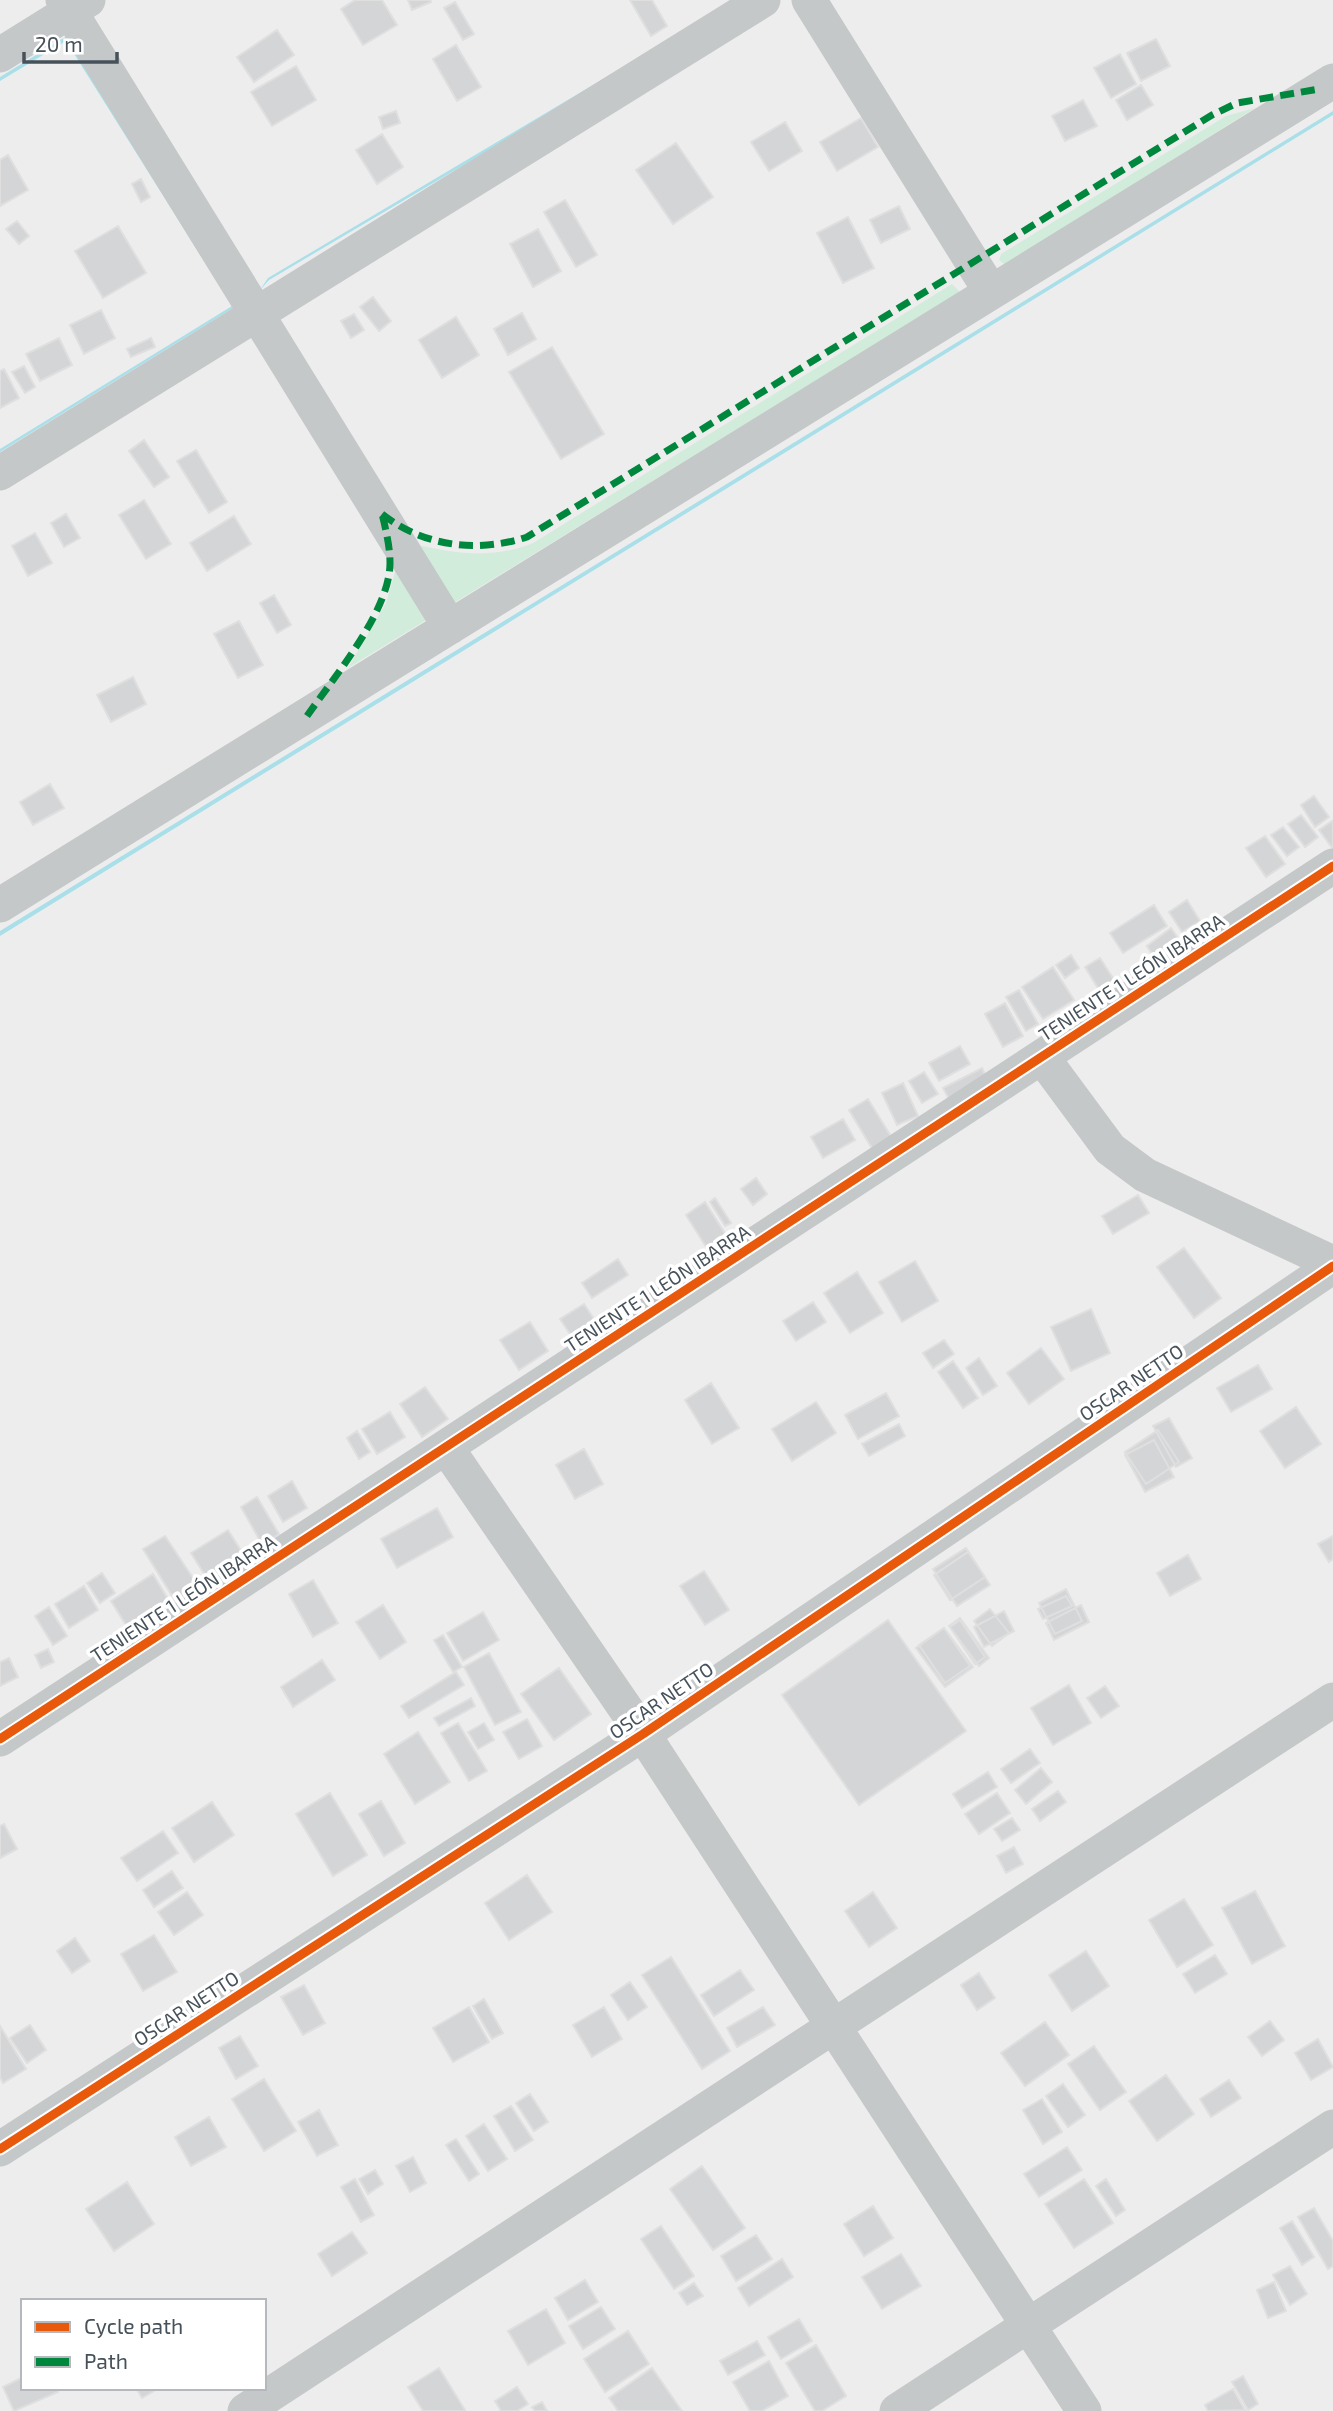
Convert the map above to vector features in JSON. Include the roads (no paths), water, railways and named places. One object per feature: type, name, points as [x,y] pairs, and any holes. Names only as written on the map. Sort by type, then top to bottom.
[{"type":"street","points":[[0,473],[764,0]]},
{"type":"street","points":[[809,0],[991,292]]},
{"type":"street","points":[[0,55],[73,4],[257,314],[450,627]]},
{"type":"street","points":[[0,905],[1333,80]]},
{"type":"street","name":"TENIENTE 1 LEÓN IBARRA","points":[[0,1739],[1333,866]]},
{"type":"street","points":[[1042,1057],[1111,1149],[1144,1175],[1333,1265]]},
{"type":"street","name":"OSCAR NETTO","points":[[0,2149],[643,1734],[1333,1265]]},
{"type":"street","points":[[446,1447],[643,1734],[1083,2411]]},
{"type":"street","points":[[245,2411],[1333,1700]]},
{"type":"street","points":[[897,2411],[1333,2127]]},
{"type":"water","points":[[736,0],[743,0],[269,280],[260,290],[268,278]]},
{"type":"water","points":[[67,36],[228,299],[66,41],[0,81],[0,77]]},
{"type":"water","points":[[1333,111],[1333,115],[0,936],[0,931]]},
{"type":"water","points":[[232,306],[233,308],[0,452],[0,449]]}]
